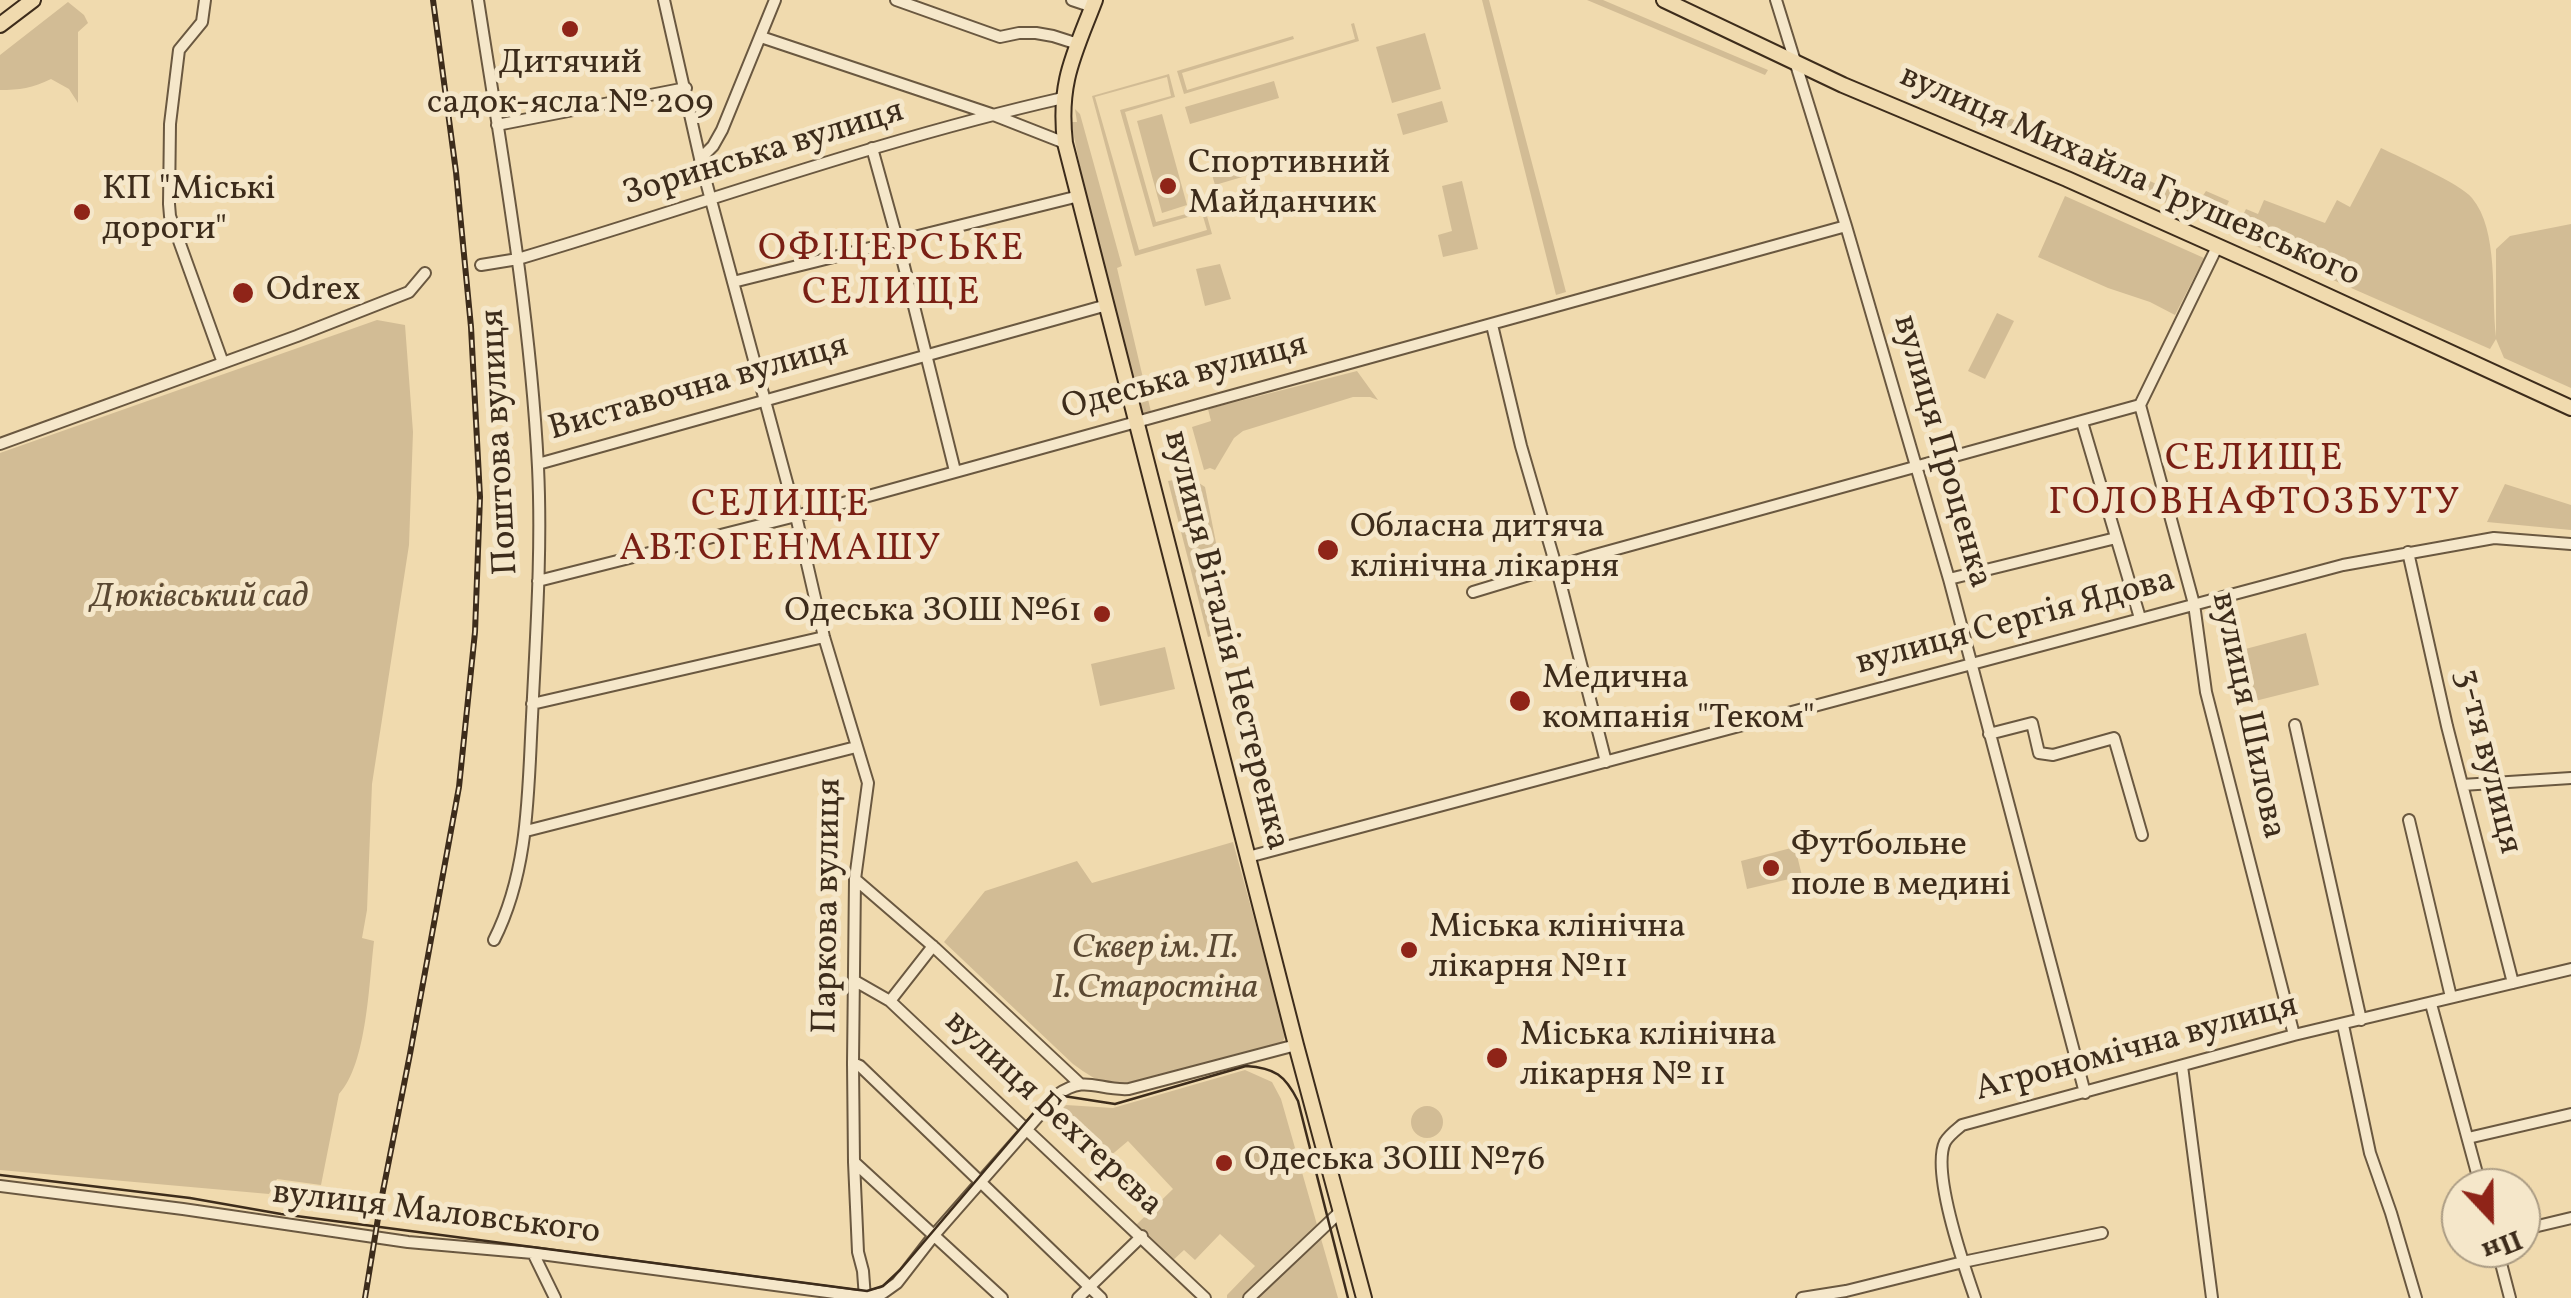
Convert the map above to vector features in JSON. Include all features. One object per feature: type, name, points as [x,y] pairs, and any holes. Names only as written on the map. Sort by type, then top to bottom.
[{"type":"main road","points":[[0,25],[33,0]]},
{"type":"main road","name":"вулиця Михайла Грушевського","points":[[1664,0],[1856,91],[2066,179],[2571,408]]},
{"type":"main road","name":"вулиця Віталія Нестеренка","points":[[1094,4],[1066,76],[1066,143],[1364,1298]]},
{"type":"street","points":[[205,0],[202,22],[178,50],[170,124],[169,204],[223,362]]},
{"type":"street","name":"Поштова вулиця","points":[[478,0],[518,259],[538,464],[540,556],[526,830],[508,909],[494,940]]},
{"type":"street","name":"Паркова вулиця","points":[[664,0],[710,199],[796,516],[824,637],[868,783],[855,879],[854,1063],[858,1252],[866,1298]]},
{"type":"street","points":[[700,159],[714,146],[722,130],[775,0]]},
{"type":"street","points":[[896,0],[1000,37],[1036,33],[1078,44]]},
{"type":"street","points":[[1072,0],[1094,4]]},
{"type":"street","name":"вулиця Проценка","points":[[1776,0],[1949,579],[2085,1093]]},
{"type":"street","points":[[761,37],[1066,143]]},
{"type":"street","points":[[497,125],[686,88]]},
{"type":"street","name":"Зоринська вулиця","points":[[482,265],[518,259],[990,114],[1063,98]]},
{"type":"street","points":[[872,148],[955,471]]},
{"type":"street","points":[[734,282],[1079,196]]},
{"type":"street","name":"Одеська вулиця","points":[[538,581],[796,516],[1846,226]]},
{"type":"street","points":[[1473,592],[2140,405],[2217,247]]},
{"type":"street","points":[[0,444],[409,292],[425,273]]},
{"type":"street","name":"Виставочна вулиця","points":[[538,464],[1107,304]]},
{"type":"street","points":[[1492,325],[1606,762]]},
{"type":"street","name":"вулиця Шилова","points":[[2140,405],[2194,604],[2206,692],[2294,1035]]},
{"type":"street","points":[[2082,422],[2140,618]]},
{"type":"street","points":[[1949,579],[2116,538]]},
{"type":"street","name":"вулиця Сергія Ядова","points":[[1248,857],[2343,565],[2494,538],[2571,544]]},
{"type":"street","name":"3-тя вулиця","points":[[2408,552],[2513,983]]},
{"type":"street","points":[[532,704],[824,637]]},
{"type":"street","points":[[1990,734],[2032,723],[2039,753],[2053,755],[2114,738],[2142,835]]},
{"type":"street","points":[[2295,725],[2361,1020]]},
{"type":"street","points":[[526,830],[856,747]]},
{"type":"street","points":[[2462,786],[2571,778]]},
{"type":"street","points":[[2409,820],[2451,997]]},
{"type":"street","points":[[855,879],[1079,1083]]},
{"type":"street","points":[[890,1000],[933,946]]},
{"type":"street","name":"Агрономічна вулиця","points":[[1963,1262],[1942,1158],[1946,1138],[1962,1124],[2294,1035],[2571,969]]},
{"type":"street","name":"вулиця Бехтерєва","points":[[855,982],[890,1000],[1205,1298]]},
{"type":"street","points":[[2431,1004],[2476,1168]]},
{"type":"street","points":[[2343,1026],[2370,1153],[2416,1298]]},
{"type":"street","points":[[866,1298],[892,1295],[935,1234],[1057,1095],[1070,1086],[1079,1083],[1129,1089],[1296,1046]]},
{"type":"street","points":[[854,1063],[1101,1298]]},
{"type":"street","points":[[2182,1066],[2212,1298]]},
{"type":"street","points":[[2468,1138],[2571,1114]]},
{"type":"street","points":[[854,1162],[1002,1298]]},
{"type":"street","name":"вулиця Маловського","points":[[0,1186],[408,1242],[532,1253],[866,1298]]},
{"type":"street","points":[[1249,1298],[1341,1211]]},
{"type":"street","points":[[2541,1225],[2571,1218]]},
{"type":"street","points":[[1802,1298],[1847,1294],[1963,1262],[2102,1233]]},
{"type":"street","points":[[1078,1298],[1142,1236]]},
{"type":"street","points":[[532,1253],[555,1298]]},
{"type":"street","points":[[1963,1262],[1976,1298]]},
{"type":"street","points":[[2502,1268],[2510,1298]]},
{"type":"green space","points":[[1482,0],[1489,0],[1566,292],[1556,295]]},
{"type":"green space","points":[[1587,0],[1603,0],[1768,70],[1765,75]]},
{"type":"green space","points":[[68,2],[88,23],[78,32],[78,103],[69,89],[51,79],[26,88],[0,90],[0,55]]},
{"type":"green space","points":[[1354,23],[1359,41],[1184,94],[1177,71],[1293,36],[1294,39],[1182,73],[1187,90],[1355,39],[1351,24]]},
{"type":"green space","points":[[1425,33],[1441,89],[1392,103],[1376,47]]},
{"type":"green space","points":[[1169,74],[1175,97],[1125,112],[1156,222],[1205,209],[1212,234],[1135,256],[1092,96]],"holes":[[[1167,77],[1171,96],[1120,110],[1153,227],[1202,213],[1207,230],[1139,250],[1095,97]]]},
{"type":"green space","points":[[1274,81],[1279,98],[1190,124],[1185,107]]},
{"type":"green space","points":[[1442,101],[1448,122],[1403,135],[1397,114]]},
{"type":"green space","points":[[1981,105],[2074,147],[2068,159],[1976,116]]},
{"type":"green space","points":[[1075,109],[1080,114],[1122,266],[1117,268],[1152,416],[1143,416],[1085,191],[1071,122],[1077,122]]},
{"type":"green space","points":[[1162,114],[1187,205],[1162,213],[1137,121]]},
{"type":"green space","points":[[2381,148],[2456,185],[2481,212],[2490,245],[2496,337],[2496,249],[2510,236],[2571,224],[2571,388],[2504,358],[2496,339],[2490,349],[2233,236],[2246,209],[2258,214],[2264,200],[2325,223],[2337,200],[2350,207]]},
{"type":"green space","points":[[2084,151],[2198,203],[2206,191],[2229,201],[2217,226],[2079,164]]},
{"type":"green space","points":[[1262,156],[1266,170],[1215,185],[1211,171]]},
{"type":"green space","points":[[1462,181],[1478,249],[1443,257],[1438,235],[1452,231],[1442,186]]},
{"type":"green space","points":[[2065,196],[2204,258],[2175,315],[2038,257]]},
{"type":"green space","points":[[1220,264],[1231,299],[1205,306],[1196,269]]},
{"type":"green space","points":[[1997,313],[2014,321],[1985,379],[1968,371]]},
{"type":"green space","name":"Дюківський сад","points":[[377,320],[405,325],[413,432],[409,545],[372,784],[367,910],[362,938],[374,941],[365,1022],[356,1063],[339,1094],[321,1185],[277,1179],[269,1194],[0,1170],[0,453]]},
{"type":"green space","points":[[1357,371],[1378,400],[1353,397],[1243,431],[1234,438],[1215,470],[1204,470],[1192,427],[1211,421],[1208,409]]},
{"type":"green space","points":[[1190,477],[1205,487],[1233,629],[1208,637],[1168,481]]},
{"type":"green space","points":[[2505,484],[2571,505],[2571,530],[2487,522]]},
{"type":"green space","points":[[2306,633],[2319,685],[2247,703],[2234,652]]},
{"type":"green space","points":[[1165,647],[1175,689],[1100,706],[1091,664]]},
{"type":"green space","name":"Сквер ім. П. І. Старостіна","points":[[1233,842],[1286,1035],[1273,1048],[1131,1083],[1100,1080],[1073,1064],[944,942],[985,891],[1077,861],[1092,883]]},
{"type":"green space","name":"Футбольне поле в медині","points":[[1795,847],[1802,876],[1747,889],[1741,861]]},
{"type":"green space","name":"Одеська ЗОШ №76","points":[[1245,1070],[1272,1082],[1281,1099],[1338,1298],[1227,1298],[1255,1266],[1220,1234],[1195,1260],[1184,1250],[1170,1263],[1136,1225],[1173,1189],[1128,1141],[1109,1157],[1055,1112],[1066,1105],[1113,1108]]},
{"type":"green space","points":[[1427,1106],[1438,1111],[1443,1122],[1438,1133],[1427,1138],[1416,1133],[1411,1122],[1416,1111]]},
{"type":"tram line","points":[[0,1175],[867,1291],[883,1286],[900,1270],[1043,1102],[1057,1095],[1115,1104],[1246,1066],[1278,1074],[1298,1101],[1348,1298]]},
{"type":"railway","points":[[365,1298],[459,787],[475,632],[480,497],[471,327],[433,0]]},
{"type":"place","name":"Дитячий садок-ясла № 209","points":[[570,29]]},
{"type":"place","name":"Спортивний Майданчик","points":[[1168,186]]},
{"type":"place","name":"КП \"Міські дороги\"","points":[[82,212]]},
{"type":"place","name":"Odrex","points":[[243,293]]},
{"type":"place","name":"Обласна дитяча клінічна лікарня","points":[[1328,550]]},
{"type":"place","name":"Одеська ЗОШ №61","points":[[1102,614]]},
{"type":"place","name":"Медична компанія \"Теком\"","points":[[1520,701]]},
{"type":"place","name":"Футбольне поле в медині","points":[[1771,868]]},
{"type":"place","name":"Міська клінічна лікарня №11","points":[[1409,950]]},
{"type":"place","name":"Міська клінічна лікарня № 11","points":[[1497,1058]]},
{"type":"place","name":"Одеська ЗОШ №76","points":[[1224,1163]]},
{"type":"district","name":"ОФІЦЕРСЬКЕ СЕЛИЩЕ","points":[[892,274]]},
{"type":"district","name":"СЕЛИЩЕ ГОЛОВНАФТОЗБУТУ","points":[[2255,484]]},
{"type":"district","name":"СЕЛИЩЕ АВТОГЕНМАШУ","points":[[781,530]]}]
